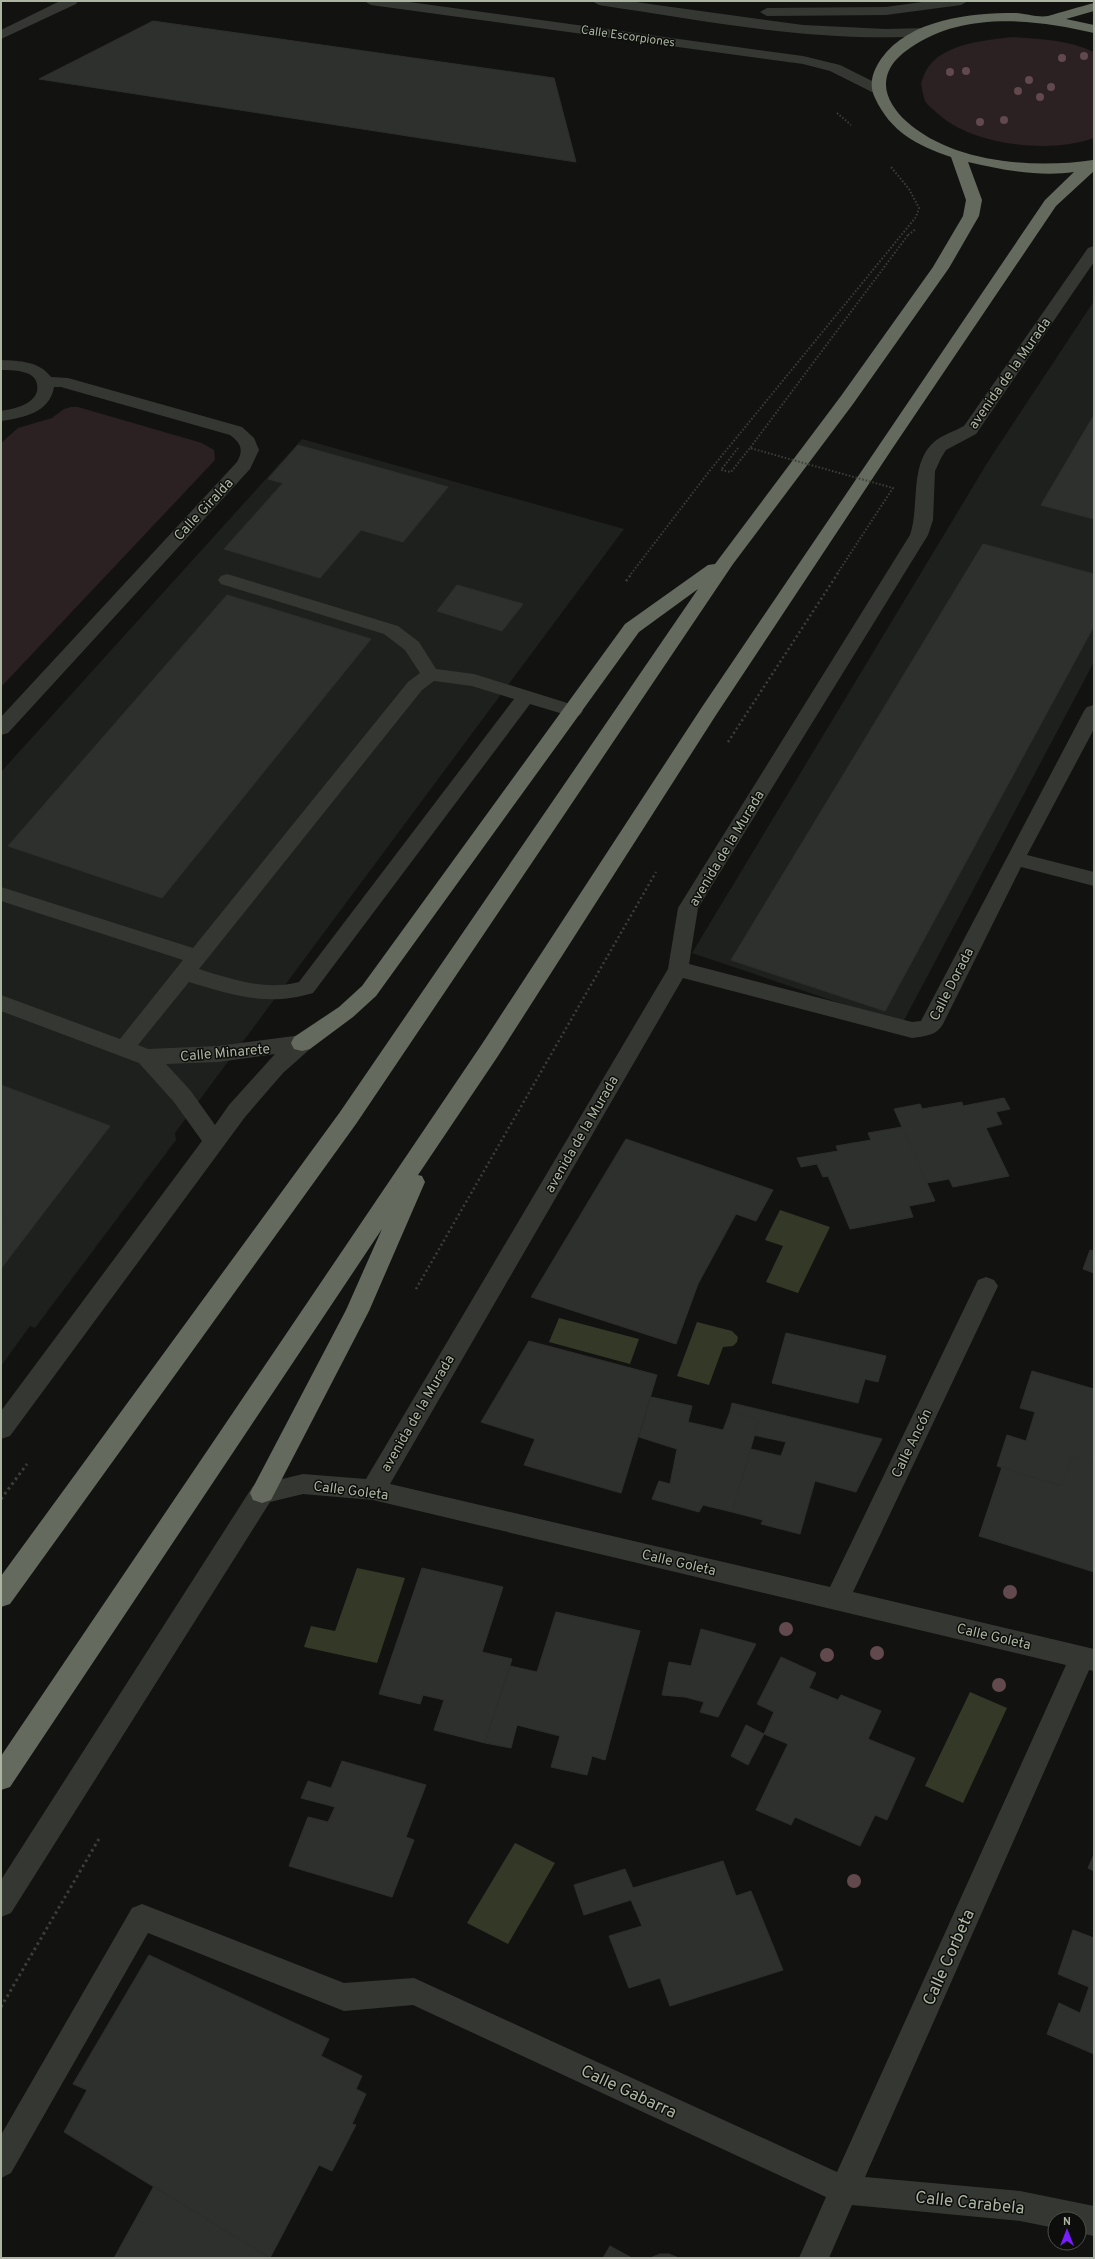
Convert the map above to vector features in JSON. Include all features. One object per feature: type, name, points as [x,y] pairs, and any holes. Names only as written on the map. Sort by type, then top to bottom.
[{"type":"highway","points":[[1044,19],[1094,7]]},
{"type":"highway","points":[[1092,165],[1058,169],[1024,168],[990,163],[958,155],[916,136],[897,122],[884,106],[879,90],[880,73],[889,57],[905,43],[927,32],[953,24],[982,19],[1013,17],[1044,19],[1094,29]]},
{"type":"highway","points":[[1,1596],[348,1118],[726,560],[847,400],[941,268],[972,216],[974,200],[958,155]]},
{"type":"highway","points":[[1,1778],[490,1050],[709,711],[891,436],[1050,203],[1092,165]]},
{"type":"highway","points":[[302,1043],[346,1012],[369,991],[632,628],[726,560]]},
{"type":"highway","points":[[262,1493],[357,1311],[436,1130]]},
{"type":"street","points":[[1,35],[71,1]]},
{"type":"street","name":"Calle Escorpiones","points":[[372,1],[803,60],[835,68],[879,90]]},
{"type":"street","points":[[599,1],[826,32],[877,34],[927,32]]},
{"type":"street","points":[[667,10],[886,11],[962,1]]},
{"type":"street","name":"avenida de la Murada","points":[[373,1490],[678,969],[688,908],[919,534],[924,520],[926,471],[932,458],[940,446],[970,430],[1094,251]]},
{"type":"street","points":[[1,365],[22,366],[33,369],[42,375],[47,382],[47,391],[42,399],[33,407],[20,412],[1,416]]},
{"type":"street","name":"Calle Giralda","points":[[1,729],[244,465],[250,456],[250,446],[246,438],[236,431],[62,382],[47,382]]},
{"type":"street","points":[[227,580],[391,630],[412,646],[430,674]]},
{"type":"street","points":[[124,1048],[415,686],[430,674],[474,680],[573,711]]},
{"type":"street","points":[[185,973],[257,994],[294,992],[306,988],[526,696]]},
{"type":"street","name":"Calle Dorada","points":[[678,969],[912,1030],[927,1028],[932,1024],[1015,859],[1094,711]]},
{"type":"street","points":[[1015,859],[1094,879]]},
{"type":"street","points":[[1,894],[198,957]]},
{"type":"street","name":"Calle Minarete","points":[[1,1003],[147,1056],[218,1054],[302,1043]]},
{"type":"street","points":[[1,1429],[255,1088],[302,1043]]},
{"type":"street","name":"Calle Minarete","points":[[147,1056],[182,1096],[215,1142]]},
{"type":"street","name":"Calle Ancón","points":[[837,1599],[986,1286]]},
{"type":"street","name":"Calle Goleta","points":[[262,1493],[303,1484],[373,1490],[1088,1658]]},
{"type":"street","points":[[1,1904],[262,1493]]},
{"type":"street","name":"Calle Corbeta","points":[[814,2258],[1088,1658]]},
{"type":"street","name":"Calle Gabarra","points":[[1,2163],[142,1917],[344,1997],[414,1991],[844,2190]]},
{"type":"street","name":"Calle Carabela","points":[[844,2190],[1020,2206],[1094,2221]]},
{"type":"path","points":[[834,109],[856,128]]},
{"type":"path","points":[[626,582],[711,469],[916,217],[919,208],[915,198],[890,166]]},
{"type":"path","points":[[738,448],[721,470],[731,472],[908,236],[919,226]]},
{"type":"path","points":[[728,742],[893,488],[750,448]]},
{"type":"shaded area","points":[[1013,37],[1044,39],[1075,45],[1094,52],[1094,138],[1076,143],[1056,145],[1034,146],[1012,144],[969,133],[951,124],[925,101],[921,83],[924,74],[936,58],[946,52],[968,44]]},
{"type":"shaded area","points":[[1094,301],[1094,662],[902,1024],[692,953],[989,460]]},
{"type":"shaded area","points":[[78,407],[202,443],[214,450],[215,460],[1,687],[1,443],[18,428],[52,418],[64,409]]},
{"type":"shaded area","points":[[302,439],[624,529],[175,1133],[176,1140],[35,1328],[30,1326],[1,1366],[1,772]]},
{"type":"shaded area","points":[[780,1210],[830,1227],[798,1293],[766,1282],[783,1246],[765,1240]]},
{"type":"shaded area","points":[[559,1318],[639,1339],[630,1364],[549,1342]]},
{"type":"shaded area","points":[[697,1322],[732,1331],[738,1337],[737,1342],[733,1346],[723,1347],[709,1385],[677,1376]]},
{"type":"shaded area","points":[[357,1568],[405,1578],[377,1663],[304,1647],[311,1626],[335,1631]]},
{"type":"shaded area","points":[[970,1692],[1007,1708],[963,1803],[925,1786]]},
{"type":"shaded area","points":[[515,1843],[555,1863],[508,1944],[467,1923]]},
{"type":"building","points":[[153,21],[554,78],[576,162],[39,79]]},
{"type":"building","points":[[1094,415],[1094,519],[1041,505]]},
{"type":"building","points":[[298,445],[448,487],[403,542],[361,530],[320,578],[224,549],[283,483],[268,479]]},
{"type":"building","points":[[983,544],[1094,574],[1094,626],[885,1011],[731,960]]},
{"type":"building","points":[[457,585],[523,604],[502,631],[437,611]]},
{"type":"building","points":[[227,595],[371,639],[162,898],[8,846]]},
{"type":"building","points":[[1,1085],[110,1126],[15,1250],[1,1206]]},
{"type":"building","points":[[1004,1098],[1010,1109],[996,1112],[1002,1124],[986,1128],[1009,1176],[953,1187],[949,1179],[927,1183],[894,1109],[920,1104],[922,1109],[962,1102],[963,1106]]},
{"type":"building","points":[[902,1127],[935,1201],[909,1206],[913,1217],[850,1229],[828,1176],[823,1177],[817,1164],[801,1167],[797,1158],[838,1151],[836,1146],[871,1140],[868,1133]]},
{"type":"building","points":[[626,1139],[773,1190],[756,1221],[736,1214],[698,1284],[676,1344],[531,1297]]},
{"type":"building","points":[[1,1206],[15,1250],[1,1269]]},
{"type":"building","points":[[1090,1250],[1094,1251],[1094,1273],[1083,1269]]},
{"type":"building","points":[[786,1333],[886,1356],[878,1382],[865,1379],[858,1403],[772,1383]]},
{"type":"building","points":[[529,1341],[657,1375],[621,1493],[524,1465],[535,1439],[481,1422]]},
{"type":"building","points":[[1032,1371],[1094,1389],[1094,1464],[1071,1457],[1061,1486],[997,1466],[1007,1435],[1026,1441],[1035,1412],[1020,1408]]},
{"type":"building","points":[[651,1397],[692,1406],[688,1422],[723,1430],[730,1412],[759,1420],[732,1512],[703,1505],[699,1512],[652,1499],[659,1481],[670,1484],[677,1449],[639,1437]]},
{"type":"building","points":[[732,1403],[882,1439],[856,1492],[815,1481],[800,1534],[761,1524],[763,1520],[732,1512],[751,1449],[781,1456],[786,1442],[753,1435],[759,1420],[730,1412]]},
{"type":"building","points":[[1071,1457],[1094,1464],[1094,1572],[979,1536],[1002,1467],[1061,1486]]},
{"type":"building","points":[[422,1568],[503,1587],[482,1652],[512,1659],[485,1743],[434,1730],[444,1700],[423,1695],[420,1704],[379,1694]]},
{"type":"building","points":[[556,1612],[640,1631],[605,1760],[592,1756],[587,1775],[551,1767],[560,1736],[517,1725],[511,1748],[485,1743],[510,1666],[537,1672]]},
{"type":"building","points":[[701,1629],[756,1644],[718,1717],[700,1712],[704,1702],[685,1697],[662,1695],[669,1662],[691,1666]]},
{"type":"building","points":[[781,1657],[816,1673],[809,1688],[838,1700],[841,1695],[881,1711],[868,1739],[915,1758],[887,1820],[875,1815],[860,1846],[795,1817],[791,1825],[756,1810],[788,1744],[764,1734],[774,1712],[757,1704]]},
{"type":"building","points":[[746,1725],[764,1734],[748,1765],[731,1756]]},
{"type":"building","points":[[342,1761],[426,1785],[406,1837],[414,1840],[392,1897],[289,1866],[308,1817],[328,1822],[335,1807],[301,1798],[308,1781],[331,1788]]},
{"type":"building","points":[[1094,1854],[1094,1871],[1088,1868]]},
{"type":"building","points":[[723,1861],[736,1896],[751,1891],[783,1970],[670,2006],[660,1978],[629,1988],[609,1936],[642,1926],[631,1900],[584,1915],[574,1885],[625,1869],[633,1888]]},
{"type":"building","points":[[1073,1930],[1094,1938],[1094,2054],[1047,2034],[1059,2003],[1080,2013],[1089,1987],[1058,1974]]},
{"type":"building","points":[[149,1955],[329,2039],[321,2056],[362,2076],[356,2089],[366,2094],[352,2124],[356,2125],[332,2171],[319,2165],[270,2258],[64,2132],[87,2090],[73,2084]]},
{"type":"building","points":[[154,2186],[270,2258],[114,2258]]},
{"type":"building","points":[[610,2246],[632,2258],[603,2258]]},
{"type":"building","points":[[660,2254],[669,2254],[679,2258],[650,2258]]}]
